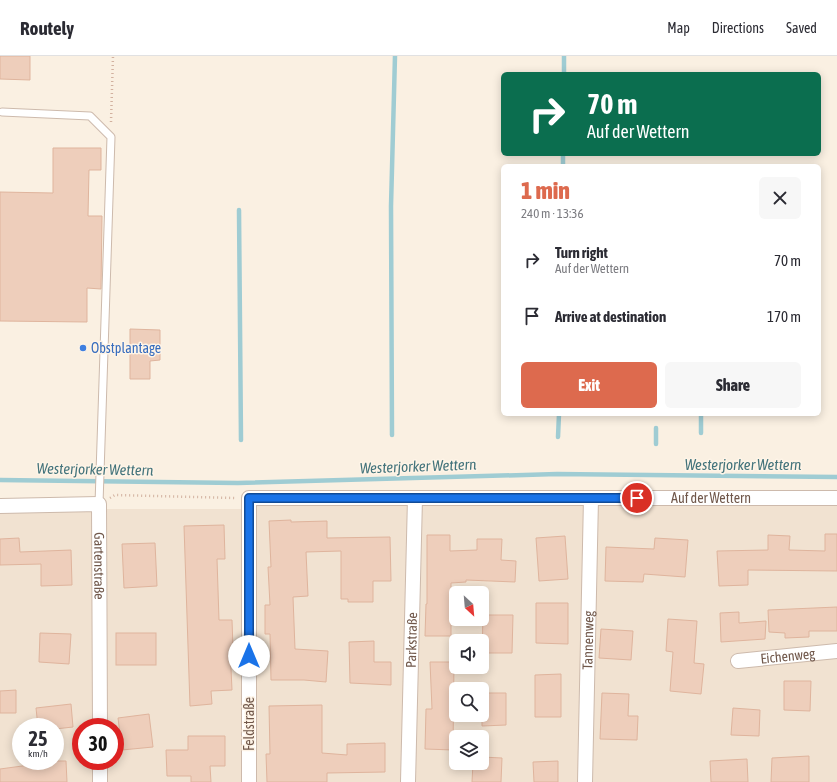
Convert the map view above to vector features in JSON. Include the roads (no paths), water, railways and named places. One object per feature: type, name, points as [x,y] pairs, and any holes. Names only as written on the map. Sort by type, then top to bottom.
[{"type":"street","name":"Auf der Wettern","points":[[249,498],[837,498]]},
{"type":"street","name":"Feldstraße","points":[[249,498],[249,782]]},
{"type":"street","name":"Parkstraße","points":[[408,782],[416,498]]},
{"type":"street","name":"Tannenweg","points":[[585,782],[591,498]]},
{"type":"street","points":[[0,506],[99,500]]},
{"type":"street","name":"Gartenstraße","points":[[99,500],[100,718]]},
{"type":"street","name":"Eichenweg","points":[[738,661],[837,651]]},
{"type":"street","points":[[100,770],[100,782]]},
{"type":"lane","points":[[2,112],[90,116],[111,137],[99,500]]},
{"type":"waterway","points":[[392,435],[391,206],[395,56]]},
{"type":"waterway","points":[[564,56],[564,72]]},
{"type":"waterway","points":[[563,156],[563,164]]},
{"type":"waterway","points":[[239,210],[241,440]]},
{"type":"waterway","points":[[558,437],[559,416]]},
{"type":"waterway","points":[[701,416],[701,433]]},
{"type":"waterway","points":[[656,428],[656,444]]},
{"type":"waterway","name":"Westerjorker Wettern","points":[[0,480],[238,483],[557,474],[837,477]]},
{"type":"place","name":"Obstplantage","points":[[83,348]]}]
